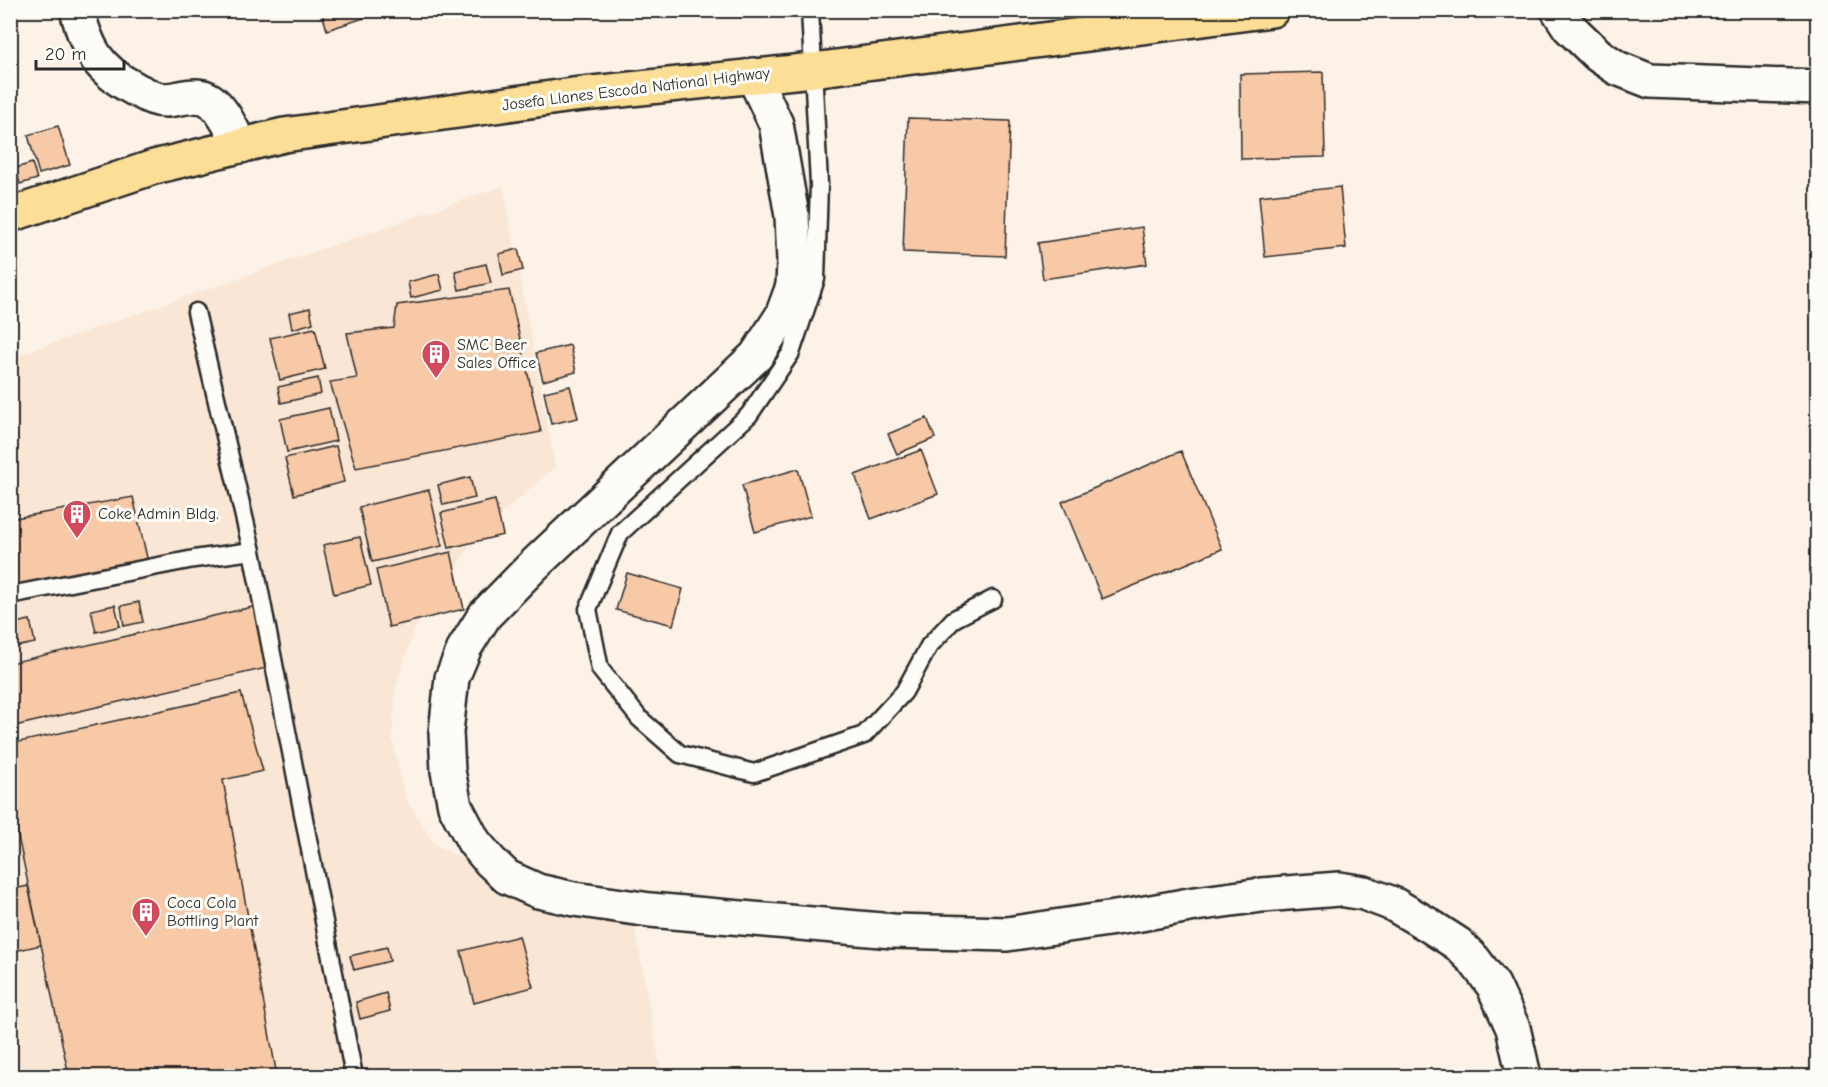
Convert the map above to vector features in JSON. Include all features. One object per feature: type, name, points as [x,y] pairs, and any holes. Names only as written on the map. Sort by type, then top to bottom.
[{"type":"main road","name":"Josefa Llanes Escoda National Highway","points":[[10,215],[153,167],[284,135],[550,98],[813,70],[1272,10]]},
{"type":"street","points":[[77,10],[82,31],[92,53],[104,69],[121,82],[155,99],[199,96],[208,99],[225,118],[241,146]]},
{"type":"street","points":[[1558,10],[1569,27],[1598,55],[1617,68],[1650,81],[1818,87]]},
{"type":"street","points":[[753,75],[776,124],[792,216],[793,286],[790,296],[782,316],[756,356],[534,565],[485,615],[465,647],[453,678],[446,742],[448,771],[456,806],[474,842],[507,877],[547,893],[650,910],[893,932],[1007,934],[1135,915],[1195,903],[1262,895],[1339,889],[1364,893],[1393,904],[1427,924],[1458,944],[1474,960],[1493,985],[1513,1028],[1524,1077]]},
{"type":"lane","points":[[810,10],[819,183],[816,279],[791,353],[749,415],[620,533],[588,609],[600,669],[639,718],[680,754],[754,773],[864,735],[904,692],[929,646],[954,619],[993,599]]},
{"type":"lane","points":[[196,312],[252,551],[354,1077]]},
{"type":"lane","points":[[10,595],[194,559],[252,551]]},
{"type":"shaded area","name":"Coca Cola Bottling Plant","points":[[503,186],[555,466],[477,536],[414,630],[396,686],[392,737],[405,798],[435,845],[493,874],[629,895],[662,1076],[11,1076],[10,358]]},
{"type":"building","points":[[321,10],[372,10],[373,15],[327,30]]},
{"type":"building","points":[[1323,72],[1325,157],[1241,159],[1240,74]]},
{"type":"building","points":[[908,118],[1010,121],[1005,256],[903,252]]},
{"type":"building","points":[[58,126],[70,165],[39,174],[28,135]]},
{"type":"building","points":[[32,163],[37,179],[20,184],[16,168]]},
{"type":"building","points":[[1340,187],[1346,248],[1265,257],[1259,196]]},
{"type":"building","points":[[1142,227],[1147,264],[1043,279],[1038,243]]},
{"type":"building","points":[[518,249],[523,270],[503,275],[499,254]]},
{"type":"building","points":[[486,264],[491,283],[459,290],[455,271]]},
{"type":"building","points":[[439,274],[443,290],[411,298],[408,282]]},
{"type":"building","name":"SMC Beer Sales Office","points":[[509,290],[541,432],[356,468],[330,382],[357,378],[347,333],[394,328],[397,305]]},
{"type":"building","points":[[310,308],[313,323],[292,329],[289,313]]},
{"type":"building","points":[[315,328],[325,369],[280,380],[270,338]]},
{"type":"building","points":[[570,345],[576,372],[543,381],[536,353]]},
{"type":"building","points":[[318,378],[321,394],[281,403],[278,387]]},
{"type":"building","points":[[570,386],[578,418],[551,424],[544,392]]},
{"type":"building","points":[[329,408],[336,441],[287,452],[280,419]]},
{"type":"building","points":[[927,418],[935,438],[897,454],[888,434]]},
{"type":"building","points":[[336,446],[344,482],[294,495],[285,458]]},
{"type":"building","points":[[921,450],[938,494],[871,519],[855,475]]},
{"type":"building","points":[[1181,451],[1222,549],[1102,599],[1062,502]]},
{"type":"building","points":[[798,469],[811,516],[755,532],[742,485]]},
{"type":"building","points":[[470,477],[475,498],[443,505],[438,485]]},
{"type":"building","points":[[429,490],[442,546],[372,562],[359,507]]},
{"type":"building","name":"Coke Admin Bldg.","points":[[133,497],[148,562],[10,587],[10,519]]},
{"type":"building","points":[[495,500],[503,535],[449,548],[441,513]]},
{"type":"building","points":[[360,537],[371,585],[334,594],[323,545]]},
{"type":"building","points":[[451,552],[464,609],[389,627],[376,570]]},
{"type":"building","points":[[627,573],[683,589],[673,625],[616,610]]},
{"type":"building","points":[[139,602],[143,622],[124,626],[121,606]]},
{"type":"building","points":[[115,605],[120,626],[96,632],[91,610]]},
{"type":"building","points":[[261,605],[275,666],[10,727],[10,663]]},
{"type":"building","points":[[30,620],[35,643],[10,648],[10,624]]},
{"type":"building","name":"Coca Cola Bottling Plant","points":[[241,693],[263,771],[223,780],[277,1076],[69,1076],[10,799],[10,744]]},
{"type":"building","points":[[28,886],[41,945],[10,952],[10,890]]},
{"type":"building","points":[[519,936],[533,987],[474,1003],[461,951]]},
{"type":"building","points":[[387,947],[390,961],[354,970],[350,956]]},
{"type":"building","points":[[386,993],[390,1011],[360,1019],[356,1002]]},
{"type":"place","name":"SMC Beer Sales Office","points":[[436,380]]},
{"type":"place","name":"Coke Admin Bldg.","points":[[77,540]]},
{"type":"place","name":"Coca Cola Bottling Plant","points":[[146,938]]}]
